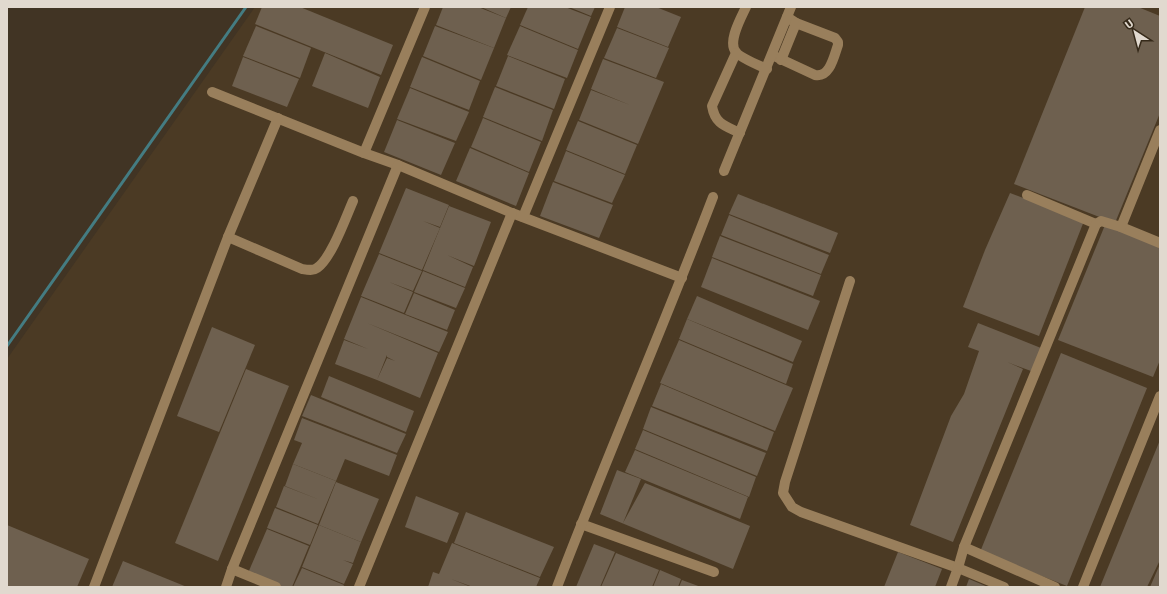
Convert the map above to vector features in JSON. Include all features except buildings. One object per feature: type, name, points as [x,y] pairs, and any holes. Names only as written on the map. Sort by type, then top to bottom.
[{"type":"lane","points":[[364,153],[425,7]]},
{"type":"lane","points":[[523,218],[610,7]]},
{"type":"lane","points":[[746,7],[733,38],[732,45],[736,53],[767,69]]},
{"type":"lane","points":[[724,170],[767,69],[777,58],[792,20],[791,7]]},
{"type":"lane","points":[[777,58],[815,75],[823,76],[827,73],[838,45],[836,38],[792,20]]},
{"type":"lane","points":[[736,53],[712,106],[713,114],[718,122],[740,133]]},
{"type":"lane","points":[[212,92],[364,153],[398,165],[523,218],[682,278]]},
{"type":"lane","points":[[94,587],[228,237],[278,118]]},
{"type":"lane","points":[[1121,227],[1160,130]]},
{"type":"lane","points":[[227,584],[398,165]]},
{"type":"lane","points":[[1027,195],[1096,224]]},
{"type":"lane","points":[[557,587],[581,524],[714,197]]},
{"type":"lane","points":[[228,237],[302,269],[310,270],[317,268],[324,261],[353,202]]},
{"type":"lane","points":[[359,587],[512,213]]},
{"type":"lane","points":[[950,587],[958,568],[964,547],[1096,224],[1101,221],[1121,227],[1160,243]]},
{"type":"lane","points":[[850,281],[785,482],[783,494],[792,507],[801,512],[958,568],[1004,587]]},
{"type":"lane","points":[[1083,587],[1160,396]]},
{"type":"lane","points":[[581,524],[714,572]]},
{"type":"lane","points":[[964,547],[1056,587]]},
{"type":"lane","points":[[232,569],[276,587]]},
{"type":"shaded area","points":[[255,7],[1160,7],[1160,587],[7,587],[7,359]]},
{"type":"waterway","points":[[7,346],[246,7]]}]
